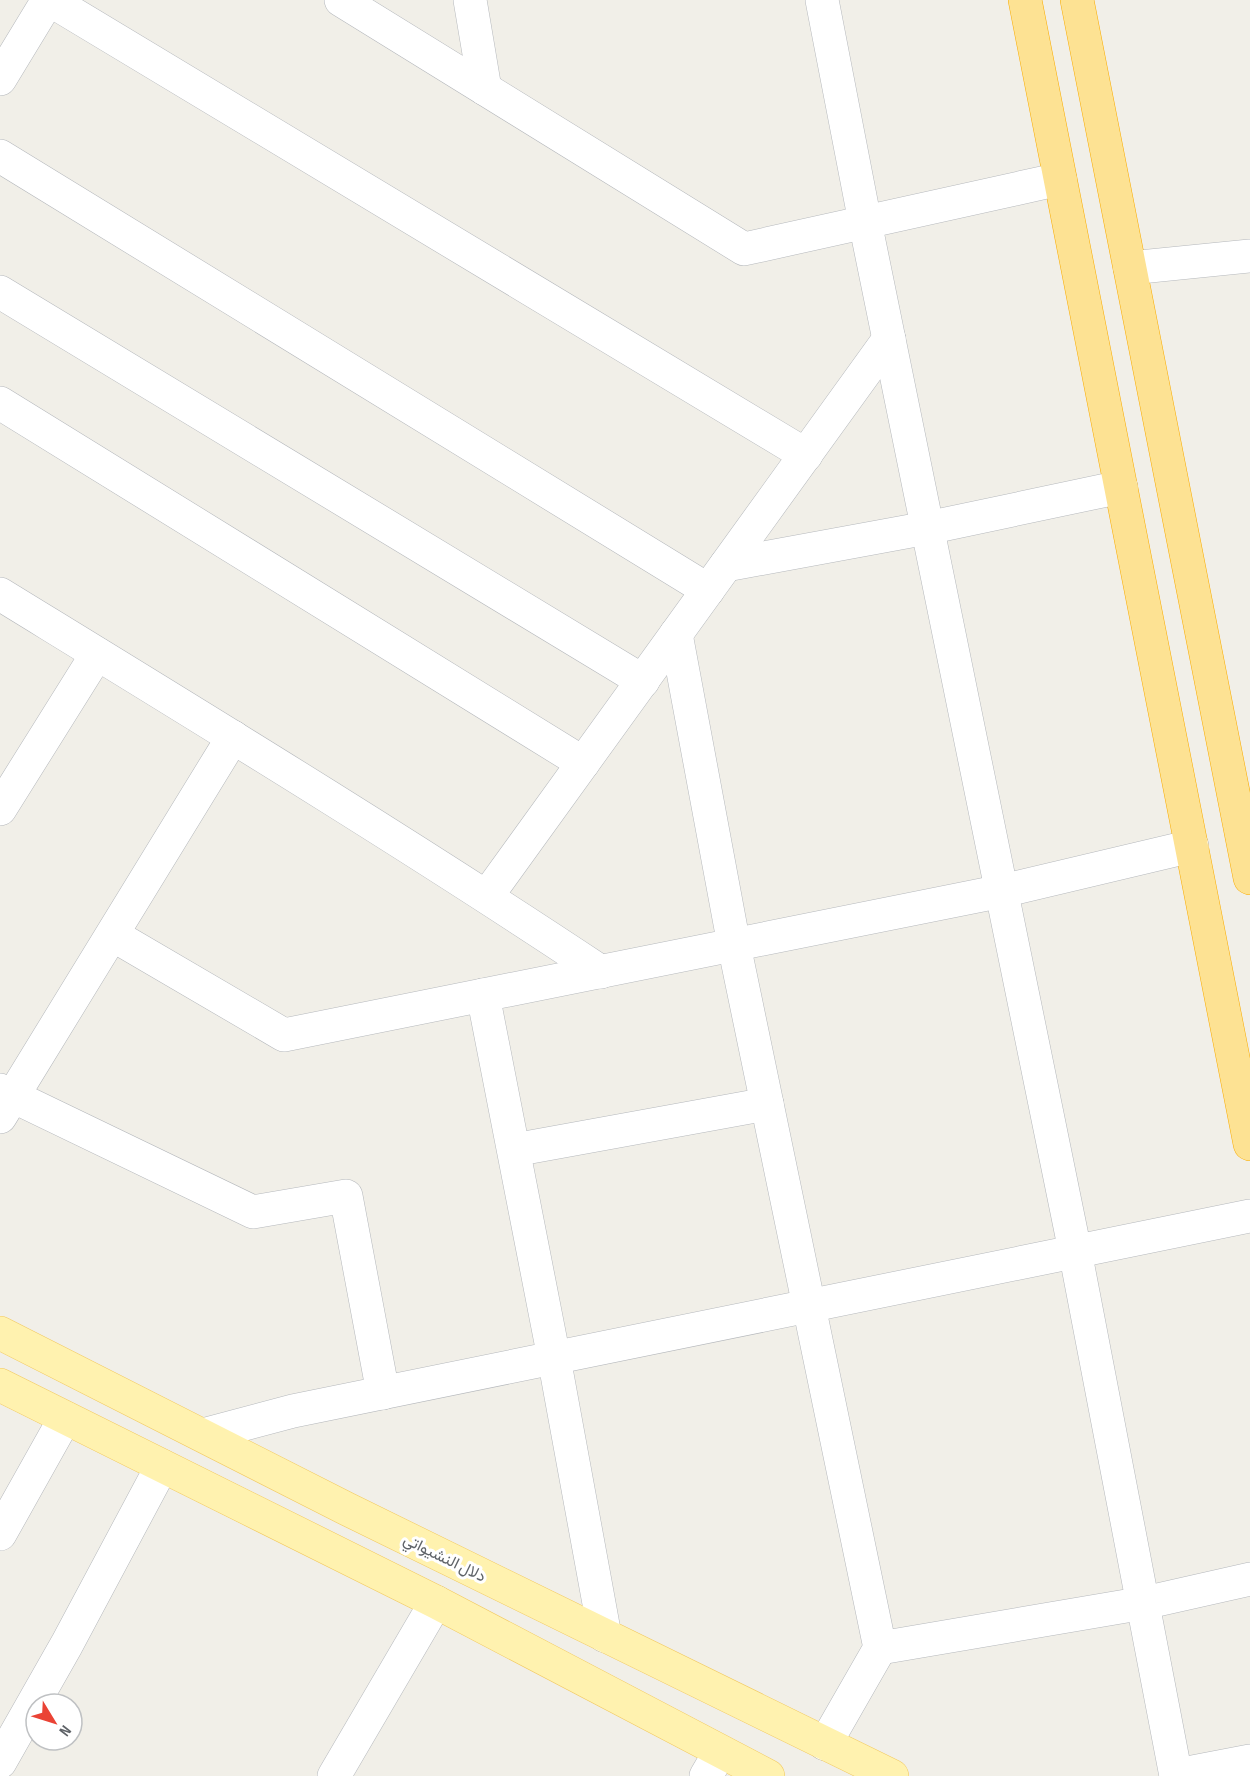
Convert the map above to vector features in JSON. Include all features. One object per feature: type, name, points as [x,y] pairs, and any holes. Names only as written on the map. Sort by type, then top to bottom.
[{"type":"highway","points":[[1025,0],[1250,1144]]},
{"type":"highway","points":[[1077,0],[1244,818],[1250,878]]},
{"type":"main road","name":"دلال النشيواتي","points":[[0,1333],[605,1636],[892,1776]]},
{"type":"main road","points":[[0,1385],[436,1602],[713,1764],[768,1776]]},
{"type":"street","points":[[0,79],[49,0],[806,455]]},
{"type":"street","points":[[341,0],[744,249],[1060,179]]},
{"type":"street","points":[[470,0],[485,89]]},
{"type":"street","points":[[822,0],[865,222],[1075,1251],[1176,1775],[1250,1761]]},
{"type":"street","points":[[0,156],[717,577],[927,528],[1121,487]]},
{"type":"street","points":[[1130,268],[1250,256]]},
{"type":"street","points":[[0,292],[643,681]]},
{"type":"street","points":[[488,896],[889,339]]},
{"type":"street","points":[[0,403],[583,763]]},
{"type":"street","points":[[0,594],[488,896],[601,972]]},
{"type":"street","points":[[676,634],[734,945],[880,1648],[825,1744]]},
{"type":"street","points":[[0,810],[98,654]]},
{"type":"street","points":[[233,737],[113,935],[4,1101],[253,1212],[345,1196],[383,1393]]},
{"type":"street","points":[[113,935],[284,1035],[1002,891],[1191,846]]},
{"type":"street","points":[[483,995],[554,1358],[605,1636]]},
{"type":"street","points":[[514,1150],[768,1104]]},
{"type":"street","points":[[203,1436],[293,1411],[1250,1216]]},
{"type":"street","points":[[0,1534],[65,1418]]},
{"type":"street","points":[[0,1762],[67,1644],[162,1466]]},
{"type":"street","points":[[880,1648],[1144,1603],[1250,1579]]},
{"type":"street","points":[[334,1776],[436,1602]]}]
